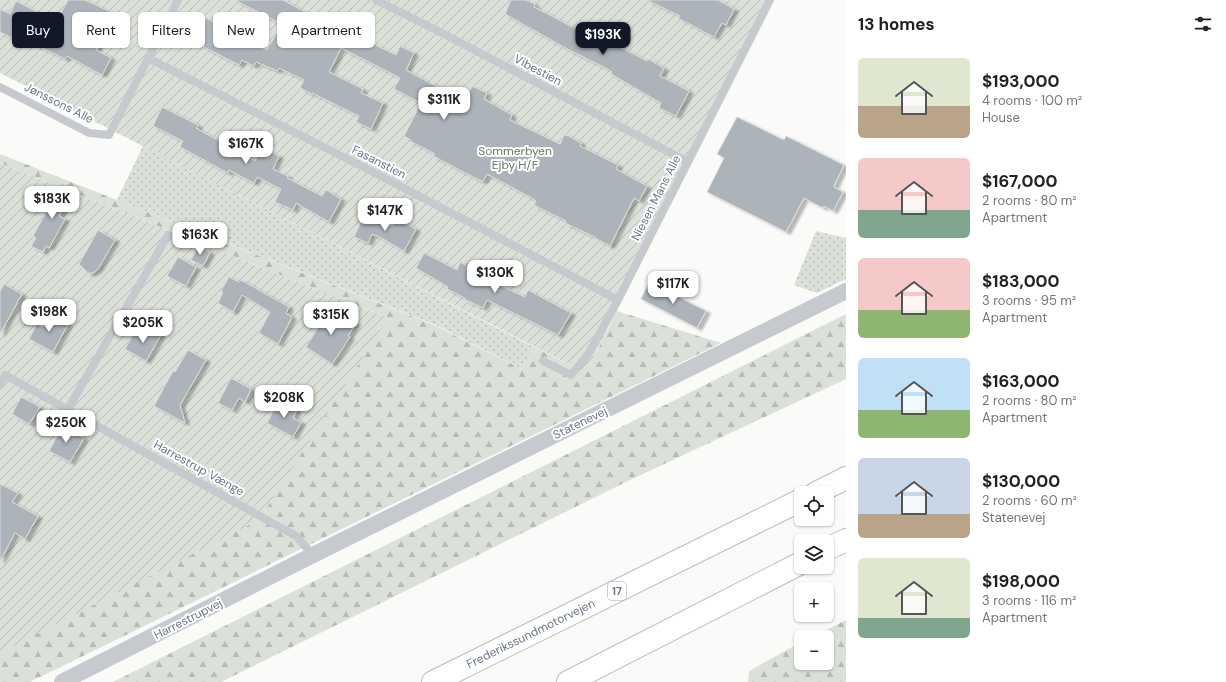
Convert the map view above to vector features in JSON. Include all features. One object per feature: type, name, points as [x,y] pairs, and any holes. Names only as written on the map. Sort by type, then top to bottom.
[{"type":"highway","points":[[830,486],[846,478]]},
{"type":"highway","name":"Frederikssundmotorvejen","points":[[433,682],[794,503]]},
{"type":"highway","points":[[834,546],[846,540]]},
{"type":"highway","points":[[568,682],[794,567]]},
{"type":"street","name":"Statenevej","points":[[313,555],[846,292]]},
{"type":"street","name":"Harrestrupvej","points":[[62,682],[313,555]]},
{"type":"lane","name":"Vibestien","points":[[376,0],[688,162]]},
{"type":"lane","name":"Niesen Mans Alle","points":[[543,361],[571,375],[589,353],[618,300],[770,0]]},
{"type":"lane","points":[[148,58],[175,1]]},
{"type":"lane","name":"Jønssons Alle","points":[[0,87],[90,133],[109,135],[148,58]]},
{"type":"lane","name":"Fasanstien","points":[[148,58],[371,171],[618,300]]},
{"type":"lane","points":[[68,409],[168,235]]},
{"type":"lane","name":"Harrestrup Vænge","points":[[0,385],[6,375],[296,536],[313,555]]},
{"type":"green space","name":"Sommerbyen Ejby H/F","points":[[0,0],[769,0],[586,373],[0,73]]},
{"type":"green space","points":[[143,146],[534,347],[522,369],[436,325],[117,200]]},
{"type":"green space","points":[[0,154],[432,324],[522,369],[534,347],[586,373],[617,311],[721,343],[30,682],[0,682],[0,603],[388,318],[0,163]]},
{"type":"green space","points":[[0,163],[388,318],[259,520],[0,653]]},
{"type":"green space","points":[[816,231],[846,238],[846,279],[817,293],[794,285]]},
{"type":"green space","points":[[846,314],[846,379],[628,481],[221,682],[113,682]]},
{"type":"green space","points":[[846,620],[846,682],[748,682],[749,671],[794,646],[794,670],[834,670],[834,630],[826,630]]},
{"type":"building","points":[[68,0],[85,0],[111,12],[72,12],[72,48],[97,48],[96,50],[111,58],[102,75],[67,56],[65,59],[42,48],[64,48],[64,12],[61,12]]},
{"type":"building","points":[[235,0],[283,0],[306,12],[277,12],[277,21],[269,17],[269,12],[258,12]]},
{"type":"building","points":[[511,0],[526,0],[535,4],[534,7],[584,33],[583,36],[607,48],[610,42],[664,68],[660,76],[689,91],[676,116],[659,108],[661,103],[611,74],[612,72],[602,66],[571,51],[505,14]]},
{"type":"building","points":[[647,0],[718,0],[734,9],[726,25],[722,23],[714,37],[678,18],[680,16]]},
{"type":"building","points":[[16,1],[37,12],[12,12],[12,38],[0,32],[0,9],[10,14]]},
{"type":"building","points":[[206,18],[213,22],[213,48],[263,48],[267,50],[277,33],[277,48],[341,48],[329,72],[363,89],[361,93],[383,103],[371,129],[356,122],[359,116],[300,88],[304,80],[279,68],[278,71],[256,62],[254,66],[242,60],[239,65],[205,48],[205,20]]},
{"type":"building","points":[[375,45],[396,55],[400,46],[414,53],[406,70],[441,90],[465,102],[472,86],[487,93],[484,99],[512,115],[510,120],[560,144],[564,135],[569,136],[581,143],[580,146],[618,165],[616,169],[647,186],[639,201],[634,198],[610,246],[534,205],[536,201],[532,198],[487,174],[483,181],[479,180],[433,156],[435,154],[410,141],[411,140],[404,136],[421,103],[394,89],[400,78],[341,48],[375,48]]},
{"type":"building","points":[[162,107],[198,125],[196,128],[255,161],[262,148],[279,156],[273,169],[322,196],[326,190],[341,199],[329,222],[296,203],[293,210],[275,202],[281,189],[257,177],[254,183],[229,170],[228,173],[180,147],[183,141],[153,126]]},
{"type":"building","points":[[737,117],[784,140],[786,136],[844,165],[834,186],[843,192],[833,211],[824,206],[823,208],[804,198],[786,232],[707,192],[724,158],[717,154]]},
{"type":"building","points":[[62,184],[73,190],[59,216],[65,219],[49,248],[46,246],[43,252],[31,246],[36,238],[33,236]]},
{"type":"building","points":[[365,213],[392,226],[395,220],[399,222],[400,220],[416,229],[404,251],[376,235],[372,234],[368,243],[354,237]]},
{"type":"building","points":[[98,230],[115,240],[98,269],[93,273],[88,273],[79,264]]},
{"type":"building","points":[[198,246],[210,252],[203,266],[191,260]]},
{"type":"building","points":[[424,253],[457,270],[460,262],[465,265],[467,262],[480,268],[477,275],[525,297],[528,290],[571,313],[558,335],[487,300],[483,308],[447,289],[448,287],[416,268]]},
{"type":"building","points":[[178,257],[196,267],[186,286],[167,276]]},
{"type":"building","points":[[229,277],[239,282],[241,280],[289,307],[286,313],[292,317],[278,344],[259,333],[270,312],[242,295],[233,312],[218,303],[223,292],[221,291]]},
{"type":"building","points":[[649,282],[706,311],[697,328],[641,299]]},
{"type":"building","points":[[4,284],[22,294],[0,334],[0,292]]},
{"type":"building","points":[[331,307],[356,323],[348,336],[350,337],[332,364],[306,347]]},
{"type":"building","points":[[50,314],[68,324],[53,352],[29,339],[37,324],[43,327]]},
{"type":"building","points":[[146,327],[161,335],[146,361],[125,349],[134,333],[141,337]]},
{"type":"building","points":[[188,350],[206,360],[180,405],[185,423],[154,406],[173,371],[175,372]]},
{"type":"building","points":[[231,378],[251,389],[245,402],[239,398],[232,410],[218,403]]},
{"type":"building","points":[[21,397],[40,407],[29,424],[12,414]]},
{"type":"building","points":[[279,400],[297,410],[293,418],[301,422],[293,437],[267,423]]},
{"type":"building","points":[[63,426],[84,438],[70,462],[49,451]]},
{"type":"building","points":[[0,484],[18,493],[12,502],[38,516],[25,539],[15,533],[0,561]]}]
